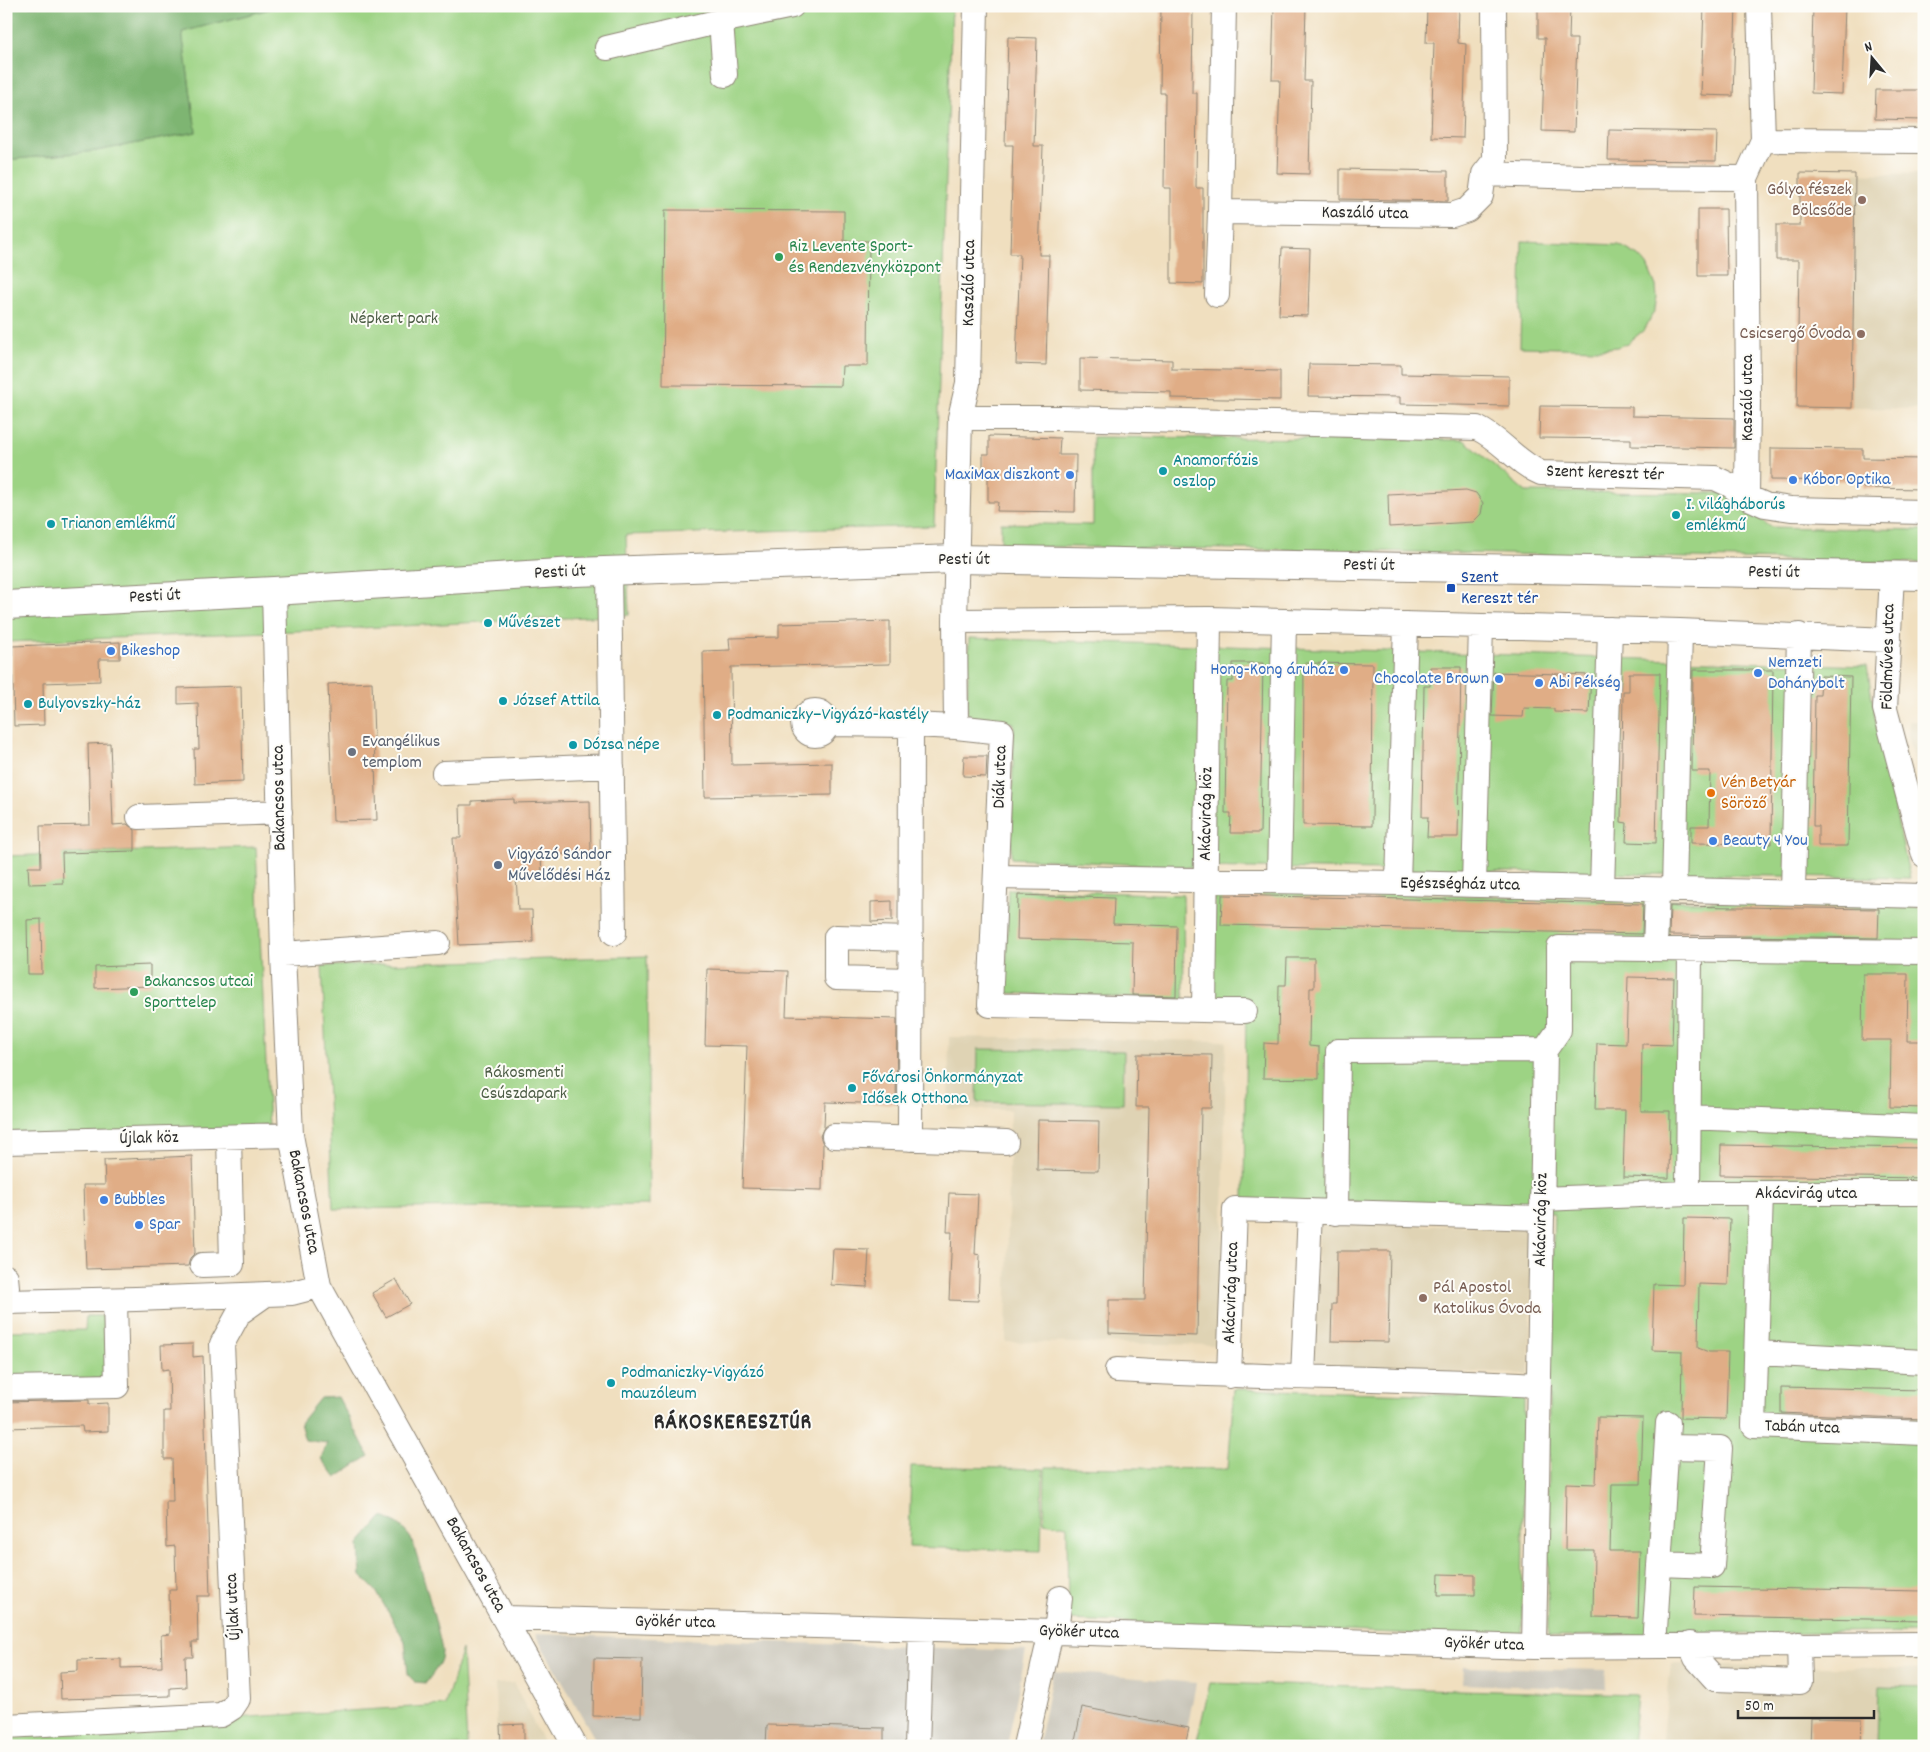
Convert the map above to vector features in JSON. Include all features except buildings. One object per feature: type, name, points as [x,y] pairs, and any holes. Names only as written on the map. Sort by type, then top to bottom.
[{"type":"main road","name":"Pesti út","points":[[6,605],[274,591],[609,570],[956,559],[1924,576]]},
{"type":"street","points":[[607,48],[792,6]]},
{"type":"street","name":"Kaszáló utca","points":[[956,559],[960,418],[968,383],[976,6]]},
{"type":"street","points":[[1216,295],[1220,212],[1224,6]]},
{"type":"street","name":"Kaszáló utca","points":[[1220,212],[1452,215],[1467,210],[1481,196],[1484,174],[1495,160],[1494,6]]},
{"type":"street","name":"Kaszáló utca","points":[[1747,498],[1746,178],[1763,140],[1759,6]]},
{"type":"street","points":[[721,21],[725,75]]},
{"type":"street","points":[[1763,140],[1924,142]]},
{"type":"street","points":[[1484,174],[1746,178]]},
{"type":"street","name":"Szent kereszt tér","points":[[960,418],[1477,428],[1490,434],[1528,467],[1541,473],[1715,478],[1730,485],[1747,498]]},
{"type":"street","points":[[1747,498],[1765,505],[1791,508],[1924,512]]},
{"type":"street","points":[[827,724],[911,724],[956,727],[956,559]]},
{"type":"street","points":[[609,570],[614,933]]},
{"type":"street","name":"Földműves utca","points":[[1892,575],[1885,709],[1924,855]]},
{"type":"street","name":"Bakancsos utca","points":[[274,591],[291,1135],[320,1286],[575,1746]]},
{"type":"street","points":[[955,621],[1209,619],[1680,630],[1889,640]]},
{"type":"street","name":"Akácvirág köz","points":[[1204,1010],[1209,619]]},
{"type":"street","points":[[1279,882],[1284,621]]},
{"type":"street","points":[[1398,883],[1406,624]]},
{"type":"street","points":[[1474,885],[1481,626]]},
{"type":"street","points":[[1602,888],[1610,629]]},
{"type":"street","points":[[1655,948],[1665,890],[1680,630]]},
{"type":"street","points":[[1793,892],[1800,635]]},
{"type":"street","points":[[910,1139],[911,724]]},
{"type":"street","name":"Diák utca","points":[[956,727],[1002,732],[990,1005],[1204,1010]]},
{"type":"street","points":[[444,773],[612,766]]},
{"type":"street","points":[[139,817],[280,812]]},
{"type":"street","name":"Egészségház utca","points":[[997,877],[1398,883],[1924,896]]},
{"type":"street","points":[[911,939],[836,938],[836,978],[911,980]]},
{"type":"street","points":[[284,954],[438,943]]},
{"type":"street","points":[[1336,1213],[1338,1051],[1545,1050],[1559,1030],[1559,948],[1924,952]]},
{"type":"street","points":[[1688,1193],[1690,950]]},
{"type":"street","points":[[1204,1010],[1246,1011]]},
{"type":"street","name":"Akácvirág köz","points":[[1534,1647],[1545,1050]]},
{"type":"street","points":[[1689,1117],[1924,1127]]},
{"type":"street","name":"Újlak köz","points":[[6,1142],[291,1135]]},
{"type":"street","points":[[834,1136],[1006,1142]]},
{"type":"street","points":[[202,1265],[232,1264],[229,1137]]},
{"type":"street","name":"Akácvirág utca","points":[[1229,1376],[1235,1209],[1336,1213],[1542,1209],[1688,1193],[1924,1193]]},
{"type":"street","name":"Tabán utca","points":[[1761,1194],[1754,1426],[1924,1433]]},
{"type":"street","points":[[1303,1377],[1310,1211]]},
{"type":"street","points":[[6,1277],[7,1287]]},
{"type":"street","points":[[6,1302],[292,1293],[320,1286]]},
{"type":"street","name":"Újlak utca","points":[[6,1726],[221,1715],[232,1708],[238,1698],[222,1344],[239,1313],[266,1294]]},
{"type":"street","points":[[6,1388],[117,1386],[115,1300]]},
{"type":"street","points":[[1757,1353],[1924,1362]]},
{"type":"street","points":[[1117,1370],[1229,1376],[1539,1385]]},
{"type":"street","points":[[1654,1646],[1668,1447],[1668,1423]]},
{"type":"street","points":[[1660,1564],[1712,1566],[1720,1448],[1668,1447]]},
{"type":"street","points":[[1025,1746],[1060,1598]]},
{"type":"street","name":"Gyökér utca","points":[[505,1618],[1534,1647],[1690,1644],[1924,1644]]},
{"type":"street","points":[[917,1746],[920,1629]]},
{"type":"street","points":[[1690,1644],[1696,1658],[1716,1679],[1800,1682],[1799,1644]]},
{"type":"shaded area","name":"Csicsergő Óvoda","points":[[1800,173],[1924,174],[1924,409],[1797,407],[1799,261],[1776,260],[1776,225],[1800,225]]},
{"type":"shaded area","points":[[1909,721],[1924,721],[1924,799],[1908,735]]},
{"type":"shaded area","points":[[949,1037],[1226,1041],[1221,1345],[1006,1342],[1010,1110],[948,1109]]},
{"type":"shaded area","name":"Pál Apostol Katolikus Óvoda","points":[[1319,1224],[1533,1227],[1529,1374],[1312,1368]]},
{"type":"shaded area","points":[[535,1634],[1026,1651],[1007,1746],[599,1746]]},
{"type":"shaded area","points":[[1671,1664],[1924,1669],[1924,1746],[1662,1746]]},
{"type":"shaded area","points":[[1463,1667],[1606,1670],[1607,1689],[1462,1684]]},
{"type":"shaded area","points":[[1053,1671],[1196,1683],[1184,1746],[1038,1746]]},
{"type":"shaded area","points":[[514,1683],[545,1746],[497,1746],[495,1684]]},
{"type":"green space","points":[[6,6],[281,6],[182,32],[196,132],[96,151],[6,160]]},
{"type":"green space","name":"Népkert park","points":[[281,6],[952,6],[934,526],[626,535],[629,615],[297,631],[6,642],[6,160],[96,151],[196,132],[182,32]]},
{"type":"green space","points":[[1522,241],[1619,245],[1639,256],[1647,265],[1656,286],[1657,298],[1655,309],[1645,329],[1628,343],[1617,347],[1600,349],[1520,347]]},
{"type":"green space","points":[[1093,437],[1464,440],[1526,492],[1723,493],[1771,527],[1924,530],[1924,563],[1321,550],[1001,546],[1001,523],[1093,525]]},
{"type":"green space","points":[[969,638],[1867,666],[1876,724],[1910,878],[1186,867],[1011,858],[1014,723],[967,718]]},
{"type":"green space","name":"Bakancsos utcai Sporttelep","points":[[256,847],[269,1128],[6,1137],[6,856]]},
{"type":"green space","points":[[1008,889],[1183,895],[1184,1000],[1006,993]]},
{"type":"green space","points":[[1215,889],[1917,907],[1924,914],[1924,1632],[1548,1636],[1549,1400],[1554,1213],[1244,1200],[1246,999],[1212,1000]]},
{"type":"green space","name":"Rákosmenti Csúszdapark","points":[[647,956],[649,1205],[333,1209],[322,966]]},
{"type":"green space","points":[[978,1049],[1124,1051],[1123,1104],[977,1102]]},
{"type":"green space","points":[[86,1316],[104,1316],[111,1370],[102,1379],[6,1381],[6,1331],[85,1330]]},
{"type":"green space","points":[[1234,1389],[1524,1397],[1522,1638],[1068,1620],[1067,1526],[1044,1522],[1045,1467],[1228,1469]]},
{"type":"green space","points":[[338,1397],[369,1456],[336,1478],[321,1459],[327,1443],[305,1440],[300,1423],[320,1398]]},
{"type":"green space","points":[[911,1466],[1043,1469],[1041,1551],[909,1547]]},
{"type":"green space","points":[[382,1517],[398,1524],[410,1537],[433,1613],[442,1656],[426,1683],[415,1682],[408,1675],[405,1641],[376,1591],[361,1576],[359,1544]]},
{"type":"green space","points":[[462,1649],[467,1746],[6,1746],[6,1732],[445,1705]]},
{"type":"green space","points":[[1210,1683],[1637,1695],[1632,1746],[1196,1746]]},
{"type":"green space","points":[[1879,1686],[1924,1687],[1924,1746],[1877,1746]]},
{"type":"place","name":"Gólya fészek Bölcsőde","points":[[1862,200]]},
{"type":"place","name":"Riz Levente Sport- és Rendezvényközpont","points":[[779,257]]},
{"type":"place","name":"Csicsergő Óvoda","points":[[1861,334]]},
{"type":"place","name":"Anamorfózis oszlop","points":[[1163,471]]},
{"type":"place","name":"MaxiMax diszkont","points":[[1070,475]]},
{"type":"place","name":"Kóbor Optika","points":[[1793,480]]},
{"type":"place","name":"I. világháborús emlékmű","points":[[1676,515]]},
{"type":"place","name":"Trianon emlékmű","points":[[51,524]]},
{"type":"place","name":"Szent Kereszt tér","points":[[1451,588]]},
{"type":"place","name":"Művészet","points":[[488,623]]},
{"type":"place","name":"Bikeshop","points":[[111,651]]},
{"type":"place","name":"Hong-Kong áruház","points":[[1344,670]]},
{"type":"place","name":"Nemzeti Dohánybolt","points":[[1758,673]]},
{"type":"place","name":"Chocolate Brown","points":[[1499,679]]},
{"type":"place","name":"Abi Pékség","points":[[1539,683]]},
{"type":"place","name":"József Attila","points":[[503,701]]},
{"type":"place","name":"Bulyovszky-ház","points":[[28,704]]},
{"type":"place","name":"Podmaniczky–Vigyázó-kastély","points":[[717,715]]},
{"type":"place","name":"Dózsa népe","points":[[573,745]]},
{"type":"place","name":"Evangélikus templom","points":[[352,752]]},
{"type":"place","name":"Vén Betyár Söröző","points":[[1711,793]]},
{"type":"place","name":"Beauty 4 You","points":[[1713,841]]},
{"type":"place","name":"Vigyázó Sándor Művelődési Ház","points":[[498,865]]},
{"type":"place","name":"Bakancsos utcai Sporttelep","points":[[134,992]]},
{"type":"place","name":"Fővárosi Önkormányzat Idősek Otthona","points":[[852,1088]]},
{"type":"place","name":"Bubbles","points":[[104,1200]]},
{"type":"place","name":"Spar","points":[[139,1225]]},
{"type":"place","name":"Pál Apostol Katolikus Óvoda","points":[[1423,1298]]},
{"type":"place","name":"Podmaniczky-Vigyázó mauzóleum","points":[[611,1383]]},
{"type":"district","name":"RÁKOSKERESZTÚR","points":[[733,1423]]}]
